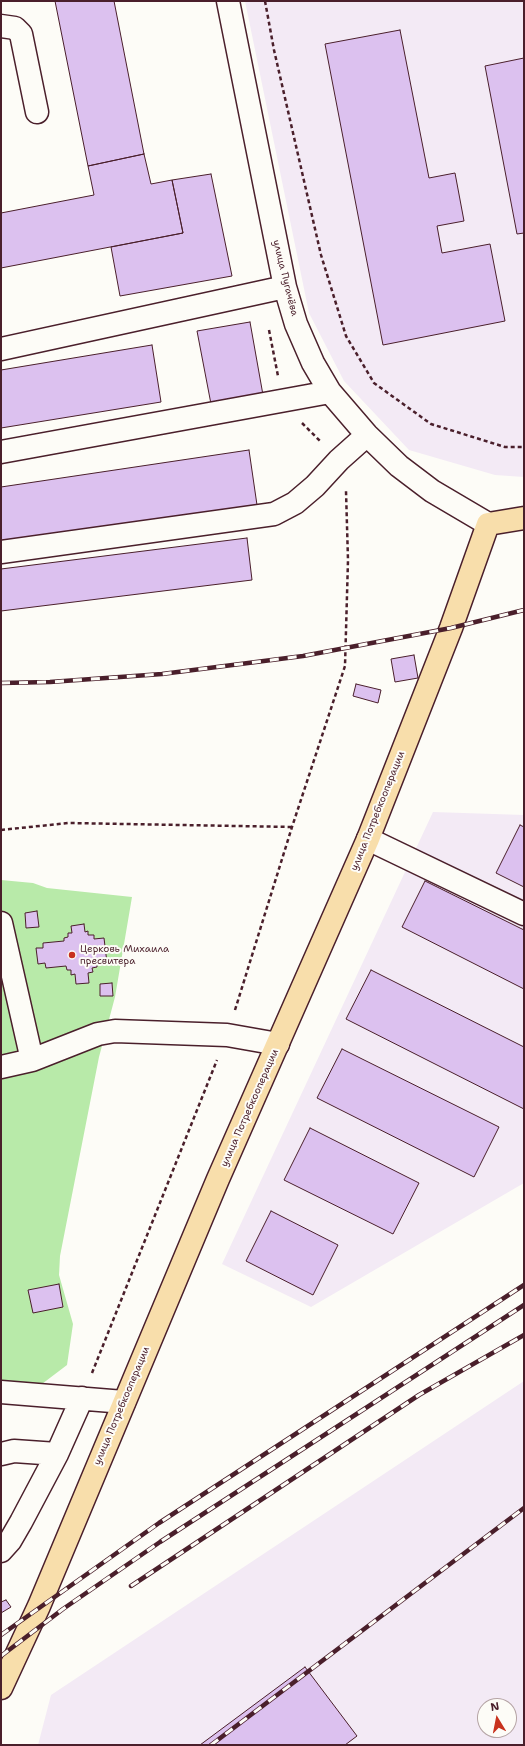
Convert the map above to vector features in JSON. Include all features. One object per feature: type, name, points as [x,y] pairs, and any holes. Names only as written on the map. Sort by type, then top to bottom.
[{"type":"main road","points":[[488,524],[524,518]]},
{"type":"main road","name":"улица Потребкооперации","points":[[1,1688],[39,1606],[218,1179],[368,839],[451,628],[488,524]]},
{"type":"street","name":"улица Пугачёва","points":[[228,1],[285,287],[296,324],[307,350],[330,392],[367,435],[400,466],[432,491],[488,524]]},
{"type":"street","points":[[1,26],[15,28],[21,34],[37,112]]},
{"type":"street","points":[[1,349],[285,287]]},
{"type":"street","points":[[1,452],[330,392]]},
{"type":"street","points":[[1,552],[274,514],[295,503],[315,486],[338,460],[367,435]]},
{"type":"street","points":[[368,839],[524,914]]},
{"type":"street","points":[[1,923],[32,1060]]},
{"type":"street","points":[[1,1067],[32,1060],[98,1034],[115,1031],[227,1034],[278,1044]]},
{"type":"street","points":[[1,1392],[10,1394],[124,1402]]},
{"type":"street","points":[[1,1551],[10,1541],[21,1522],[57,1454],[82,1398]]},
{"type":"street","points":[[1,1454],[14,1451],[57,1454]]},
{"type":"path","points":[[265,1],[274,50],[320,255],[346,336],[374,383],[431,424],[505,447],[524,447]]},
{"type":"path","points":[[82,1398],[227,1034],[292,827],[345,666],[348,501],[345,480],[338,460],[284,405],[261,292]]},
{"type":"path","points":[[1,830],[68,824],[292,827]]},
{"type":"shaded area","points":[[245,1],[524,1],[524,477],[495,475],[409,450],[344,381],[309,313]]},
{"type":"shaded area","points":[[433,812],[524,815],[524,1183],[311,1307],[222,1264]]},
{"type":"shaded area","points":[[524,1381],[524,1745],[38,1745],[51,1695]]},
{"type":"green space","points":[[1,880],[33,883],[47,888],[132,897],[115,997],[99,1057],[60,1256],[59,1275],[73,1324],[67,1365],[34,1390],[1,1389]]},
{"type":"building","points":[[55,1],[114,1],[144,154],[88,166]]},
{"type":"building","points":[[400,30],[429,178],[455,173],[464,221],[437,226],[442,253],[490,244],[505,321],[383,345],[325,44]]},
{"type":"building","points":[[524,58],[524,233],[517,234],[485,66]]},
{"type":"building","points":[[144,154],[151,184],[172,180],[183,233],[1,268],[1,213],[94,195],[88,166]]},
{"type":"building","points":[[211,174],[232,276],[120,296],[111,247],[183,233],[172,180]]},
{"type":"building","points":[[250,322],[263,395],[211,404],[197,331]]},
{"type":"building","points":[[152,345],[161,402],[1,428],[1,370]]},
{"type":"building","points":[[249,450],[257,505],[1,542],[1,487]]},
{"type":"building","points":[[247,538],[252,580],[1,611],[1,569]]},
{"type":"building","points":[[414,655],[418,678],[395,682],[391,659]]},
{"type":"building","points":[[356,684],[381,690],[378,703],[353,696]]},
{"type":"building","points":[[520,825],[524,827],[524,887],[496,873]]},
{"type":"building","points":[[425,881],[524,930],[524,989],[402,927]]},
{"type":"building","points":[[37,911],[39,927],[26,928],[25,913]]},
{"type":"building","name":"Церковь Михаила пресвитера","points":[[84,924],[85,932],[88,931],[88,935],[94,935],[94,939],[104,938],[107,963],[97,964],[97,967],[92,968],[93,972],[88,973],[89,983],[76,984],[75,974],[71,975],[71,970],[67,970],[66,966],[46,968],[45,963],[38,964],[36,948],[43,948],[43,943],[64,941],[64,938],[68,937],[68,933],[72,933],[71,926]]},
{"type":"building","points":[[371,970],[524,1047],[524,1109],[346,1019]]},
{"type":"building","points":[[112,983],[113,996],[100,996],[100,984]]},
{"type":"building","points":[[342,1049],[499,1127],[474,1177],[317,1098]]},
{"type":"building","points":[[310,1128],[419,1183],[393,1234],[284,1180]]},
{"type":"building","points":[[271,1211],[338,1245],[313,1295],[246,1261]]},
{"type":"building","points":[[59,1284],[63,1307],[33,1313],[28,1290]]},
{"type":"building","points":[[6,1600],[11,1607],[1,1613],[1,1602]]},
{"type":"building","points":[[305,1667],[357,1736],[345,1745],[200,1745]]},
{"type":"railway","points":[[1,683],[50,682],[162,674],[303,656],[451,628],[524,610]]},
{"type":"railway","points":[[1,1635],[159,1523],[524,1285]]},
{"type":"railway","points":[[1,1656],[63,1609],[160,1542],[524,1305]]},
{"type":"railway","points":[[131,1586],[419,1395],[524,1335]]},
{"type":"railway","points":[[211,1745],[524,1508]]},
{"type":"place","name":"Церковь Михаила пресвитера","points":[[72,955]]}]
